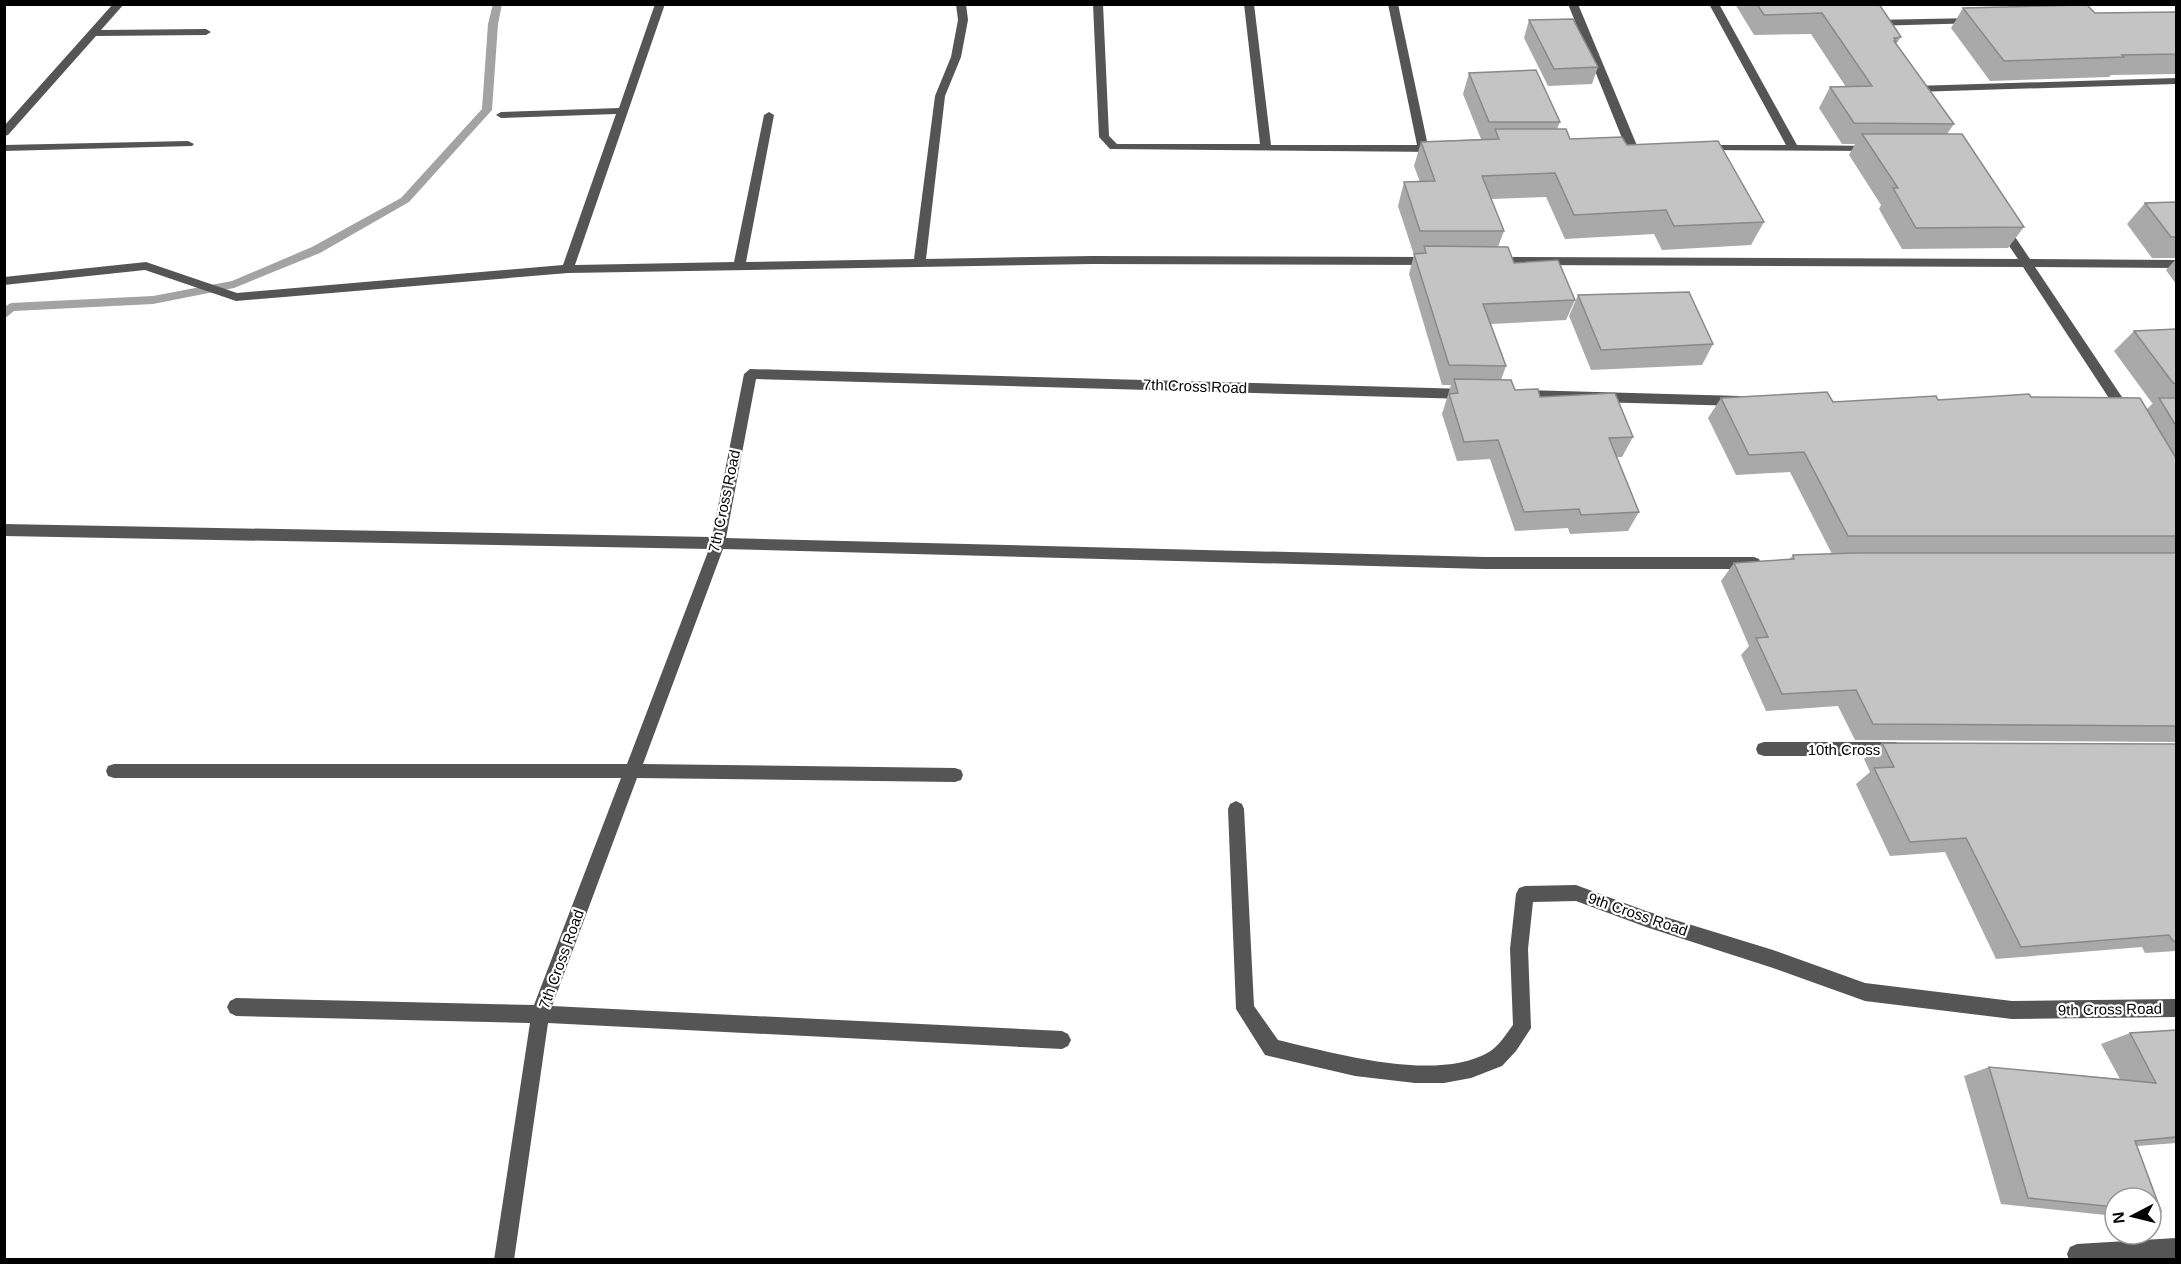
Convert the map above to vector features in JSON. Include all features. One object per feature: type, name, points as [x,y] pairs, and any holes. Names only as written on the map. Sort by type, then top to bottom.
[{"type":"street","points":[[4,133],[119,4]]},
{"type":"street","points":[[568,269],[660,4]]},
{"type":"street","points":[[920,263],[940,96],[956,57],[963,20],[962,4]]},
{"type":"street","points":[[1098,4],[1104,137],[1114,147],[1446,148]]},
{"type":"street","points":[[1249,4],[1266,147]]},
{"type":"street","points":[[1393,4],[1423,148]]},
{"type":"street","points":[[1573,4],[1632,148]]},
{"type":"street","points":[[1714,4],[1794,149]]},
{"type":"street","points":[[1872,23],[1988,21]]},
{"type":"street","points":[[93,33],[206,32]]},
{"type":"street","points":[[1914,89],[2176,81]]},
{"type":"street","points":[[501,115],[622,111]]},
{"type":"street","points":[[739,266],[769,115]]},
{"type":"street","points":[[4,148],[188,144]]},
{"type":"street","points":[[1690,148],[1885,149]]},
{"type":"street","points":[[1995,216],[2137,430]]},
{"type":"street","points":[[4,281],[146,266],[236,297],[568,269],[1092,260],[1451,261]]},
{"type":"street","points":[[1487,261],[2176,264]]},
{"type":"street","name":"7th Cross Road","points":[[504,1260],[540,1014],[718,543],[750,374],[1483,394]]},
{"type":"street","points":[[1507,395],[1757,402]]},
{"type":"street","points":[[4,530],[718,543],[1485,563],[1771,563]]},
{"type":"street","name":"10th Cross","points":[[1764,749],[1905,749]]},
{"type":"street","points":[[114,771],[631,771],[956,775]]},
{"type":"street","name":"9th Cross Road","points":[[1236,809],[1245,1009],[1272,1048],[1375,1071],[1454,1074],[1496,1059],[1522,1028],[1519,949],[1525,894],[1576,893],[1646,919],[1773,959],[1865,992],[2012,1010],[2176,1008]]},
{"type":"street","points":[[236,1007],[540,1014],[1062,1040]]},
{"type":"street","points":[[2080,1260],[2077,1254],[2176,1248]]},
{"type":"building","points":[[1757,4],[1878,4],[1901,37],[1894,38],[1896,41],[1894,41],[1954,124],[1854,123],[1830,87],[1872,86],[1822,13],[1764,15]]},
{"type":"building","points":[[2087,5],[2095,13],[2176,12],[2176,54],[2004,61],[1963,8]]},
{"type":"building","points":[[1573,19],[1598,67],[1554,69],[1529,20]]},
{"type":"building","points":[[1536,70],[1560,122],[1489,122],[1469,73]]},
{"type":"building","points":[[1495,129],[1566,129],[1570,139],[1622,137],[1627,145],[1718,141],[1764,222],[1674,226],[1666,210],[1574,215],[1555,173],[1482,176],[1504,231],[1420,231],[1404,182],[1435,181],[1421,142],[1499,139]]},
{"type":"building","points":[[1862,134],[1962,134],[2024,227],[1916,228],[1893,188],[1898,188]]},
{"type":"building","points":[[2176,202],[2176,237],[2171,237],[2145,203]]},
{"type":"building","points":[[1424,246],[1508,247],[1514,263],[1558,260],[1575,300],[1483,304],[1506,366],[1449,365],[1414,254],[1426,253]]},
{"type":"building","points":[[1689,292],[1713,344],[1601,350],[1578,295]]},
{"type":"building","points":[[2176,329],[2176,384],[2134,331]]},
{"type":"building","points":[[1454,379],[1511,380],[1515,390],[1538,389],[1540,397],[1615,393],[1633,437],[1609,438],[1639,512],[1581,515],[1579,509],[1524,512],[1498,440],[1464,442],[1449,394],[1458,393]]},
{"type":"building","points":[[1827,392],[1833,402],[1936,396],[1938,400],[2029,394],[2031,397],[2140,398],[2176,458],[2176,536],[1848,536],[1804,452],[1749,455],[1721,398]]},
{"type":"building","points":[[2159,398],[2176,398],[2176,426]]},
{"type":"building","points":[[2176,553],[2176,726],[1873,724],[1856,690],[1782,694],[1756,638],[1768,637],[1734,563],[1794,559],[1793,555]]},
{"type":"building","points":[[1882,743],[2176,744],[2176,941],[2173,941],[2169,935],[2021,947],[1966,838],[1910,842],[1874,768],[1894,767]]},
{"type":"building","points":[[2176,1030],[2176,1137],[2135,1141],[2152,1186],[2103,1186],[2103,1206],[2028,1198],[1989,1067],[2156,1083],[2130,1033]]},
{"type":"waterway","points":[[4,315],[11,307],[153,300],[234,284],[316,250],[405,200],[487,110],[493,24],[498,4]]}]
